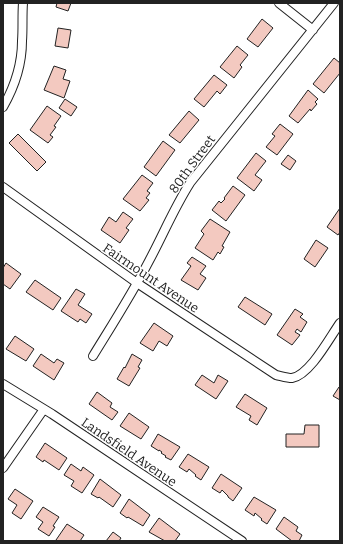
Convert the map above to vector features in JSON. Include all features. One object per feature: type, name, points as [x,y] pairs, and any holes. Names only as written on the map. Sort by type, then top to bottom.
[{"type":"street","points":[[3,107],[15,83],[19,70],[22,46],[23,3]]},
{"type":"street","points":[[279,3],[313,30]]},
{"type":"street","name":"80th Street","points":[[92,356],[126,303],[155,250],[172,213],[190,182],[334,3]]},
{"type":"street","name":"Fairmount Avenue","points":[[3,187],[137,283],[271,373],[292,378],[304,372],[312,365],[340,323]]},
{"type":"street","name":"Landsfield Avenue","points":[[3,384],[44,409],[242,541]]},
{"type":"street","points":[[3,468],[44,409]]},
{"type":"building","points":[[57,3],[71,3],[68,11],[56,7]]},
{"type":"building","points":[[262,19],[273,28],[258,47],[247,39]]},
{"type":"building","points":[[58,28],[71,30],[68,48],[55,46]]},
{"type":"building","points":[[237,46],[248,55],[240,65],[242,67],[234,78],[220,67]]},
{"type":"building","points":[[334,58],[340,63],[340,73],[324,93],[313,84]]},
{"type":"building","points":[[54,66],[66,70],[63,79],[70,81],[64,98],[44,90]]},
{"type":"building","points":[[214,75],[227,85],[220,94],[217,91],[204,107],[194,99]]},
{"type":"building","points":[[308,90],[318,99],[315,102],[317,104],[311,111],[310,109],[298,123],[289,116]]},
{"type":"building","points":[[65,99],[77,107],[71,116],[59,108]]},
{"type":"building","points":[[47,106],[61,116],[54,126],[56,127],[50,135],[53,137],[48,143],[30,130]]},
{"type":"building","points":[[189,111],[199,120],[180,143],[169,135]]},
{"type":"building","points":[[280,124],[293,134],[277,155],[266,147],[275,136],[272,134]]},
{"type":"building","points":[[18,134],[46,162],[37,171],[9,143]]},
{"type":"building","points":[[163,141],[175,150],[156,176],[144,167]]},
{"type":"building","points":[[256,153],[266,161],[255,175],[262,180],[254,191],[237,178]]},
{"type":"building","points":[[288,155],[296,161],[290,170],[281,164]]},
{"type":"building","points":[[142,175],[153,183],[147,191],[150,193],[146,198],[149,200],[140,211],[123,199]]},
{"type":"building","points":[[233,186],[245,195],[226,221],[212,210],[219,201],[221,203],[225,199],[224,198]]},
{"type":"building","points":[[340,208],[340,232],[338,235],[327,227]]},
{"type":"building","points":[[123,212],[133,219],[126,228],[129,230],[120,243],[101,230],[109,217],[116,222]]},
{"type":"building","points":[[210,219],[230,232],[222,246],[224,247],[220,254],[218,252],[213,260],[195,248],[204,234],[201,231]]},
{"type":"building","points":[[316,240],[328,248],[315,267],[304,259]]},
{"type":"building","points":[[192,257],[206,266],[200,274],[206,278],[198,290],[181,280],[191,266],[187,263]]},
{"type":"building","points":[[6,263],[21,274],[10,289],[3,284],[3,268]]},
{"type":"building","points":[[35,280],[61,298],[53,310],[26,292]]},
{"type":"building","points":[[76,289],[85,294],[78,305],[92,314],[86,323],[80,319],[78,322],[61,311]]},
{"type":"building","points":[[245,297],[272,314],[265,325],[238,307]]},
{"type":"building","points":[[295,309],[303,314],[300,317],[307,322],[301,332],[297,329],[295,332],[300,335],[292,345],[277,335]]},
{"type":"building","points":[[154,323],[173,336],[167,346],[159,341],[153,351],[140,343]]},
{"type":"building","points":[[15,336],[34,349],[26,361],[6,349]]},
{"type":"building","points":[[41,354],[54,363],[57,359],[64,363],[54,380],[33,366]]},
{"type":"building","points":[[132,354],[142,360],[138,367],[140,368],[129,386],[117,379],[124,367],[125,368]]},
{"type":"building","points":[[202,375],[214,383],[218,375],[228,381],[216,399],[195,385]]},
{"type":"building","points":[[340,387],[340,400],[333,396]]},
{"type":"building","points":[[97,392],[112,403],[110,407],[118,412],[112,420],[89,404]]},
{"type":"building","points":[[245,394],[267,408],[257,425],[249,420],[251,416],[236,407]]},
{"type":"building","points":[[129,413],[149,427],[141,439],[120,426]]},
{"type":"building","points":[[305,425],[319,425],[319,447],[286,447],[286,434],[304,434]]},
{"type":"building","points":[[158,434],[180,447],[171,460],[165,457],[166,456],[161,453],[162,452],[151,446]]},
{"type":"building","points":[[45,443],[67,458],[59,470],[44,460],[43,462],[36,457]]},
{"type":"building","points":[[188,454],[209,467],[201,480],[189,469],[187,472],[179,467]]},
{"type":"building","points":[[71,464],[81,471],[83,467],[94,475],[82,493],[71,486],[74,481],[64,475]]},
{"type":"building","points":[[221,474],[242,488],[233,501],[222,490],[220,493],[212,488]]},
{"type":"building","points":[[100,479],[121,495],[113,507],[99,497],[98,498],[91,494]]},
{"type":"building","points":[[15,489],[33,501],[21,519],[12,513],[17,505],[8,499]]},
{"type":"building","points":[[254,497],[276,510],[267,524],[255,513],[254,516],[245,510]]},
{"type":"building","points":[[129,499],[150,515],[143,526],[120,513]]},
{"type":"building","points":[[43,507],[59,517],[49,536],[38,529],[43,522],[36,517]]},
{"type":"building","points":[[284,517],[298,527],[296,531],[302,535],[299,541],[292,541],[276,529]]},
{"type":"building","points":[[159,518],[180,534],[175,541],[165,541],[149,532]]},
{"type":"building","points":[[67,524],[84,535],[80,541],[56,540]]},
{"type":"building","points":[[113,532],[121,538],[119,541],[106,541]]}]
